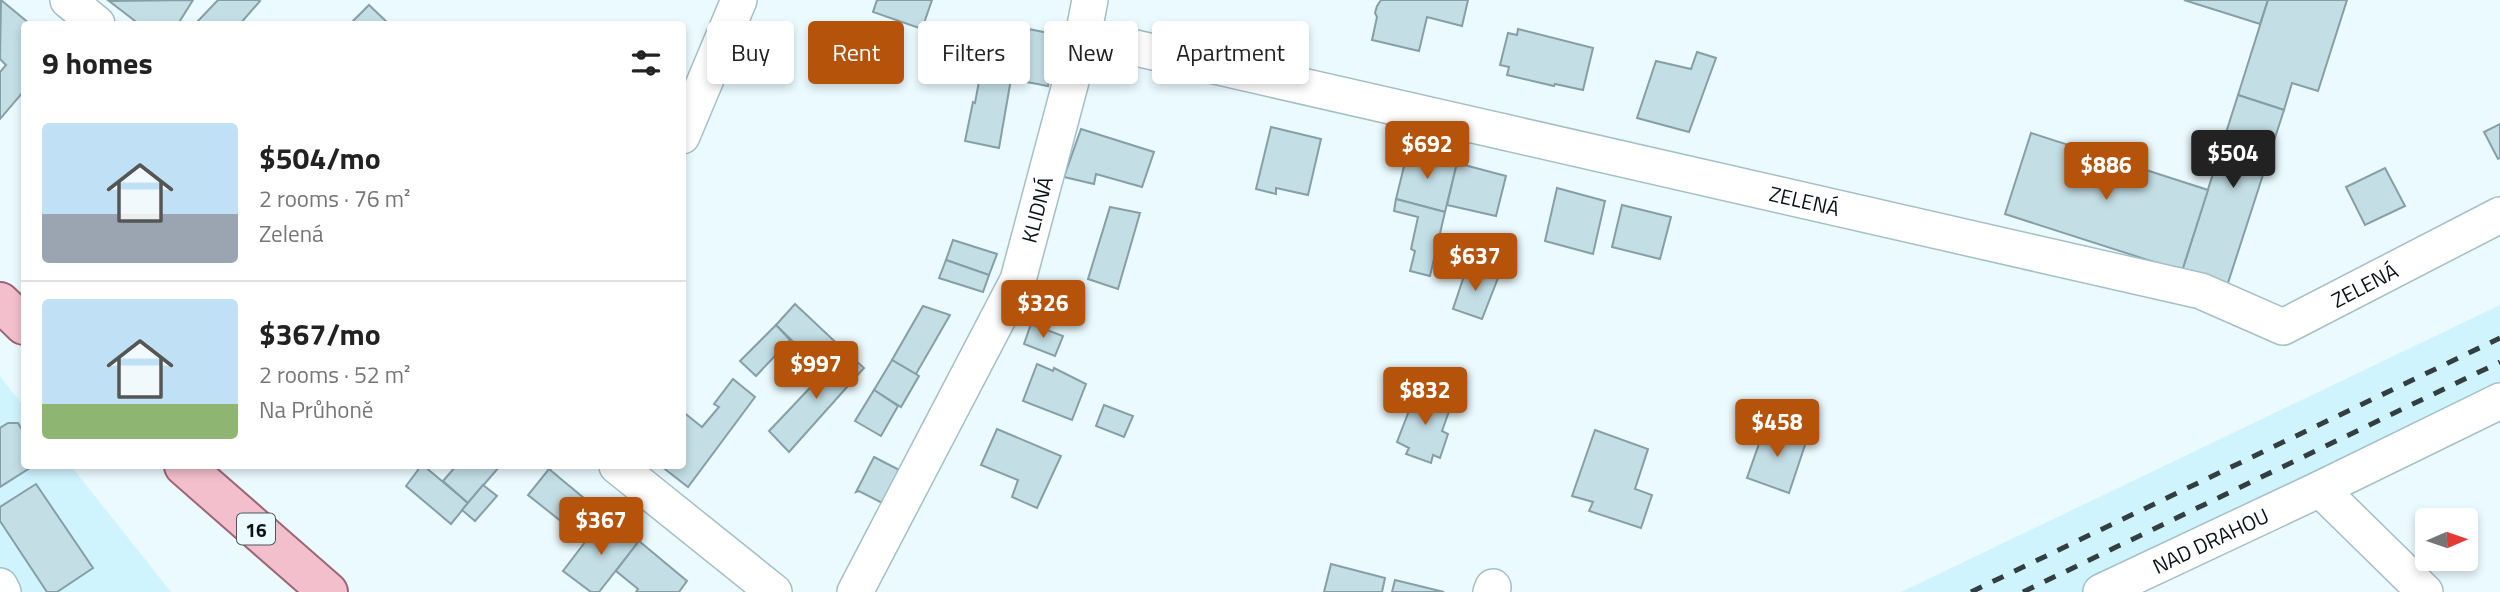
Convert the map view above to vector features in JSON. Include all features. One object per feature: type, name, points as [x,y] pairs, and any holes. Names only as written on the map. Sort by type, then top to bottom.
[{"type":"main road","points":[[0,302],[21,322]]},
{"type":"main road","name":"16","points":[[187,469],[328,592]]},
{"type":"street","points":[[68,0],[93,21]]},
{"type":"street","points":[[686,126],[739,0]]},
{"type":"street","name":"KLIDNÁ","points":[[1086,21],[1090,0]]},
{"type":"street","name":"ZELENÁ","points":[[1138,49],[2202,291],[2283,327],[2500,215]]},
{"type":"street","name":"KLIDNÁ","points":[[855,592],[1018,280],[1070,84]]},
{"type":"street","name":"NAD DRAHOU","points":[[2101,592],[2500,401]]},
{"type":"street","points":[[621,469],[774,592]]},
{"type":"street","points":[[2320,489],[2426,592]]},
{"type":"street","points":[[0,586],[3,592]]},
{"type":"shaded area","points":[[2500,305],[2500,397],[2092,592],[1901,592]]},
{"type":"shaded area","points":[[0,376],[21,403],[21,469],[73,469],[171,592],[0,592]]},
{"type":"building","points":[[1,0],[26,21],[21,21],[21,94],[0,119],[0,72],[6,65],[0,59]]},
{"type":"building","points":[[193,0],[180,21],[135,21],[109,1]]},
{"type":"building","points":[[218,0],[260,1],[243,21],[198,21]]},
{"type":"building","points":[[877,0],[932,0],[925,21],[918,21],[918,28],[873,12]]},
{"type":"building","points":[[1381,0],[1468,0],[1462,26],[1427,17],[1419,51],[1372,40],[1377,17],[1375,13]]},
{"type":"building","points":[[2184,0],[2268,0],[2260,24]]},
{"type":"building","points":[[2268,0],[2347,0],[2318,91],[2292,83],[2284,110],[2238,95]]},
{"type":"building","points":[[369,5],[386,21],[353,21]]},
{"type":"building","points":[[1030,29],[1044,32],[1044,84],[1048,86],[1030,83]]},
{"type":"building","points":[[1518,29],[1593,48],[1583,90],[1507,75],[1509,67],[1500,65],[1508,33],[1517,35]]},
{"type":"building","points":[[1697,52],[1716,58],[1689,132],[1637,118],[1656,61],[1691,69]]},
{"type":"building","points":[[978,84],[1010,84],[999,148],[965,141],[973,102],[975,103]]},
{"type":"building","points":[[2238,95],[2284,110],[2227,286],[2182,271]]},
{"type":"building","points":[[2500,124],[2500,158],[2498,159],[2484,132]]},
{"type":"building","points":[[1271,127],[1321,139],[1308,195],[1276,188],[1276,194],[1256,189]]},
{"type":"building","points":[[1081,129],[1154,152],[1142,187],[1096,174],[1094,184],[1064,177]]},
{"type":"building","points":[[2031,133],[2208,190],[2182,271],[2005,214]]},
{"type":"building","points":[[1408,150],[1457,163],[1445,212],[1396,199]]},
{"type":"building","points":[[1457,163],[1506,176],[1496,216],[1447,205]]},
{"type":"building","points":[[2385,168],[2405,206],[2365,225],[2346,187]]},
{"type":"building","points":[[1557,188],[1605,201],[1593,254],[1545,241]]},
{"type":"building","points":[[1396,199],[1445,212],[1430,276],[1410,271],[1415,251],[1411,249],[1418,217],[1394,211]]},
{"type":"building","points":[[1622,205],[1671,217],[1660,259],[1612,247]]},
{"type":"building","points":[[1110,207],[1140,213],[1118,289],[1088,279]]},
{"type":"building","points":[[953,240],[997,254],[989,275],[946,260]]},
{"type":"building","points":[[946,260],[989,275],[983,292],[939,278]]},
{"type":"building","points":[[1467,267],[1498,278],[1482,319],[1453,309]]},
{"type":"building","points":[[795,304],[845,351],[825,373],[776,325]]},
{"type":"building","points":[[923,306],[950,315],[916,374],[892,360]]},
{"type":"building","points":[[1031,324],[1063,336],[1055,356],[1024,344]]},
{"type":"building","points":[[776,325],[790,340],[756,376],[740,361]]},
{"type":"building","points":[[845,351],[864,368],[789,452],[769,431]]},
{"type":"building","points":[[892,360],[919,376],[901,407],[874,390]]},
{"type":"building","points":[[1037,364],[1053,371],[1054,368],[1086,384],[1072,420],[1023,401]]},
{"type":"building","points":[[733,379],[755,397],[688,487],[665,469],[686,469],[686,414],[702,427],[719,407],[714,404]]},
{"type":"building","points":[[874,390],[898,406],[881,436],[855,421]]},
{"type":"building","points":[[1417,390],[1452,403],[1442,431],[1448,434],[1440,458],[1433,455],[1431,463],[1406,454],[1409,448],[1397,442]]},
{"type":"building","points":[[1104,405],[1133,416],[1124,437],[1096,426]]},
{"type":"building","points":[[8,423],[18,423],[21,428],[21,469],[28,469],[0,487],[0,428]]},
{"type":"building","points":[[1766,424],[1807,439],[1789,493],[1747,478]]},
{"type":"building","points":[[997,429],[1061,456],[1037,508],[1012,497],[1018,480],[981,465]]},
{"type":"building","points":[[1595,430],[1648,449],[1635,489],[1652,495],[1641,528],[1589,511],[1593,502],[1572,496]]},
{"type":"building","points":[[874,457],[911,476],[894,509],[859,491],[856,492]]},
{"type":"building","points":[[419,469],[428,469],[468,503],[451,524],[406,486]]},
{"type":"building","points":[[453,469],[497,469],[468,503],[443,481]]},
{"type":"building","points":[[549,469],[591,504],[572,530],[528,495]]},
{"type":"building","points":[[36,484],[93,568],[57,592],[47,592],[0,521],[0,507]]},
{"type":"building","points":[[483,485],[497,496],[475,521],[462,510]]},
{"type":"building","points":[[612,520],[639,541],[599,592],[591,592],[563,571],[592,533],[599,537]]},
{"type":"building","points":[[639,541],[687,581],[679,592],[636,592],[638,589],[616,571]]},
{"type":"building","points":[[1331,564],[1385,578],[1382,592],[1324,592]]},
{"type":"building","points":[[1395,580],[1444,592],[1392,592]]},
{"type":"railway","points":[[1971,592],[2500,338]]},
{"type":"railway","points":[[2023,592],[2500,362]]}]
